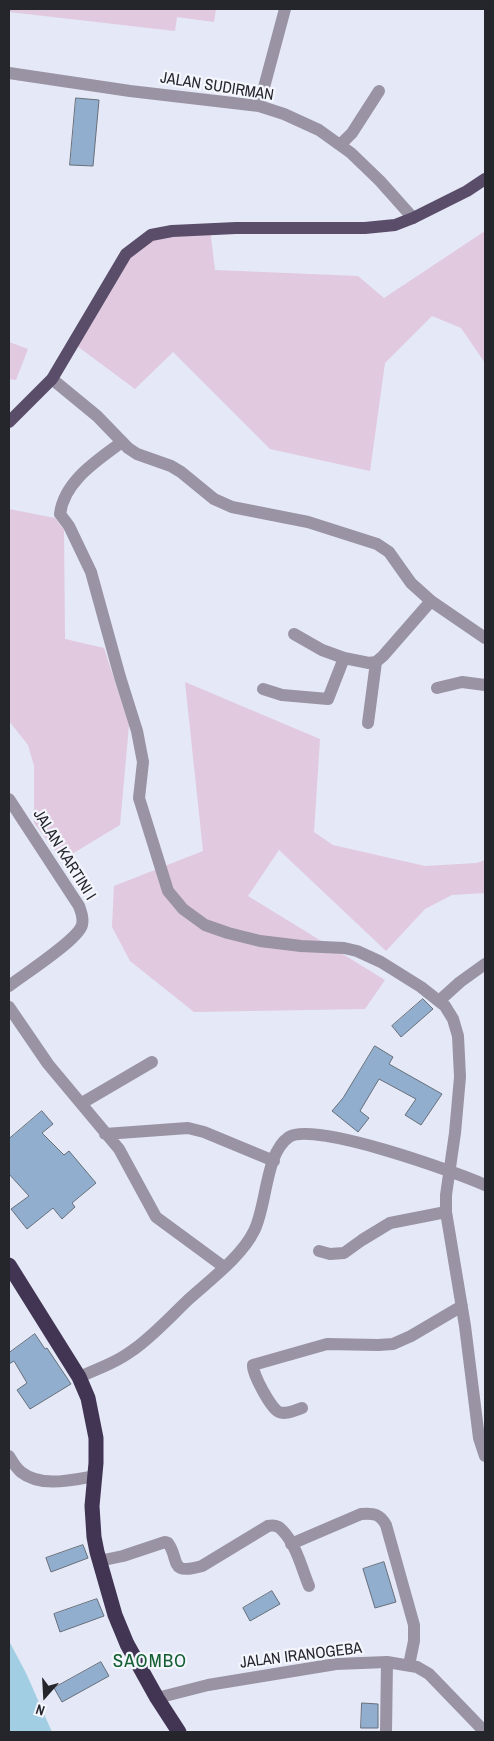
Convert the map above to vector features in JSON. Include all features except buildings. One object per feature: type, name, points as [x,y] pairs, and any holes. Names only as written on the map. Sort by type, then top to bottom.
[{"type":"highway","points":[[9,1265],[79,1377],[92,1416],[96,1438],[92,1521],[99,1561],[115,1615],[127,1644],[156,1698],[178,1732]]},
{"type":"main road","points":[[9,422],[52,380],[126,254],[151,235],[172,230],[365,228],[395,225],[413,218],[485,180]]},
{"type":"street","points":[[259,106],[285,9]]},
{"type":"street","name":"JALAN SUDIRMAN","points":[[9,74],[259,106],[284,114],[319,130],[340,145],[370,171],[413,218]]},
{"type":"street","points":[[340,145],[352,133],[379,92]]},
{"type":"street","points":[[52,380],[97,416],[128,448],[137,454],[171,466],[214,499],[232,507],[308,522],[377,544],[389,552],[411,583],[431,601],[485,638]]},
{"type":"street","points":[[122,442],[89,467],[75,482],[61,504],[60,514],[69,526],[91,572],[117,668],[137,731],[143,762],[139,798],[168,891],[183,909],[205,925],[228,933],[301,946],[344,948],[357,951],[381,962],[439,1001],[454,1019],[458,1036],[460,1077],[455,1133],[448,1170],[446,1212],[462,1306],[479,1438],[485,1456]]},
{"type":"street","points":[[294,634],[322,650],[344,658],[369,663],[376,662],[431,601]]},
{"type":"street","points":[[263,689],[282,695],[328,700],[344,658]]},
{"type":"street","points":[[368,723],[376,662]]},
{"type":"street","points":[[437,688],[462,682],[485,685]]},
{"type":"street","name":"JALAN KARTINI I","points":[[9,799],[79,906],[83,917],[82,925],[78,932],[69,941],[9,986]]},
{"type":"street","points":[[439,1001],[460,982],[485,964]]},
{"type":"street","points":[[9,1007],[48,1064],[119,1149],[156,1217],[224,1267]]},
{"type":"street","points":[[82,1103],[152,1062]]},
{"type":"street","points":[[106,1134],[188,1128],[204,1132],[274,1161]]},
{"type":"street","points":[[79,1377],[108,1365],[134,1350],[224,1267],[249,1241],[256,1229],[278,1150],[290,1136],[313,1134],[368,1145],[448,1170],[485,1185]]},
{"type":"street","points":[[319,1251],[330,1254],[344,1253],[390,1223],[446,1212]]},
{"type":"street","points":[[302,1408],[283,1413],[274,1409],[254,1372],[253,1365],[327,1344],[393,1344],[411,1336],[462,1306]]},
{"type":"street","points":[[9,1456],[20,1471],[37,1479],[61,1482],[95,1476]]},
{"type":"street","points":[[291,1544],[361,1514],[374,1513],[382,1518],[386,1525],[414,1625],[414,1641],[409,1665]]},
{"type":"street","points":[[99,1561],[123,1556],[165,1542],[172,1548],[174,1561],[178,1566],[184,1569],[192,1569],[202,1566],[268,1526],[275,1525],[282,1529],[291,1544],[310,1586]]},
{"type":"street","points":[[386,1732],[387,1662]]},
{"type":"street","name":"JALAN IRANOGEBA","points":[[156,1698],[208,1685],[336,1664],[387,1662],[417,1667],[429,1674],[485,1732]]},
{"type":"shaded area","points":[[9,9],[216,9],[214,22],[177,17],[175,31],[9,12]]},
{"type":"shaded area","points":[[210,229],[215,270],[358,276],[384,298],[485,231],[485,363],[461,328],[432,316],[385,363],[370,471],[270,449],[173,352],[135,389],[73,343],[126,254],[151,235]]},
{"type":"shaded area","points":[[9,342],[28,349],[16,380],[9,379]]},
{"type":"shaded area","points":[[9,509],[55,518],[64,530],[65,639],[104,648],[129,725],[120,825],[62,860],[34,823],[34,766],[28,745],[9,721]]},
{"type":"shaded area","points":[[185,682],[320,739],[314,832],[333,845],[425,866],[477,863],[485,860],[485,893],[452,895],[425,909],[386,951],[279,850],[248,896],[385,980],[365,1009],[194,1012],[130,961],[112,927],[114,886],[203,851]]},
{"type":"water","points":[[9,1641],[26,1673],[52,1732],[9,1732]]},
{"type":"district","name":"SAOMBO","points":[[150,1662]]}]
